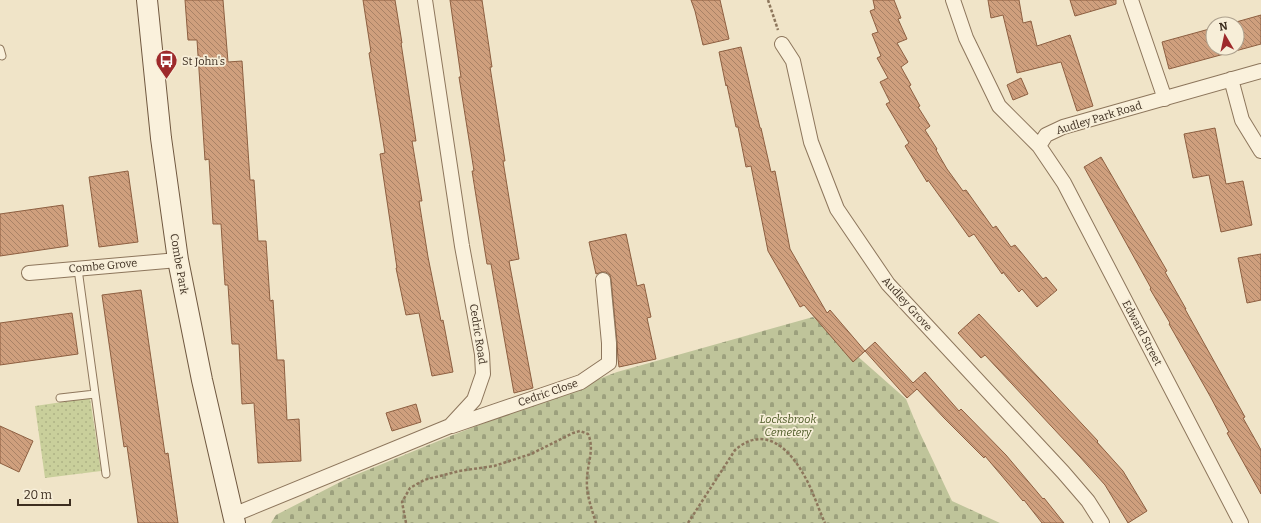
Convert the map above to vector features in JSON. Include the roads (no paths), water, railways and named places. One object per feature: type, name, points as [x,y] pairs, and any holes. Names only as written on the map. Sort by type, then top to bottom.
[{"type":"street","name":"Combe Park","points":[[147,0],[161,138],[178,260],[202,380],[234,519]]},
{"type":"street","name":"Cedric Road","points":[[234,519],[450,426],[474,400],[483,374],[482,354],[462,246],[425,0]]},
{"type":"street","points":[[952,0],[966,38],[999,106],[1039,146]]},
{"type":"street","points":[[1131,0],[1166,99]]},
{"type":"street","name":"Audley Grove","points":[[782,44],[793,61],[810,142],[836,209],[888,284],[1063,472],[1088,501],[1102,523]]},
{"type":"street","name":"Audley Park Road","points":[[1039,146],[1046,135],[1063,127],[1261,71]]},
{"type":"street","points":[[1231,79],[1242,120],[1261,151]]},
{"type":"street","name":"Edward Street","points":[[1039,146],[1064,183],[1241,523]]},
{"type":"street","name":"Combe Grove","points":[[29,273],[178,260]]},
{"type":"street","name":"Cedric Close","points":[[450,426],[580,382],[609,363],[609,343],[603,280]]},
{"type":"lane","points":[[78,269],[106,474]]},
{"type":"lane","points":[[60,398],[95,394]]},
{"type":"place","name":"St John's","points":[[166,80]]},
{"type":"park label","name":"Locksbrook Cemetery","points":[[788,425]]}]
